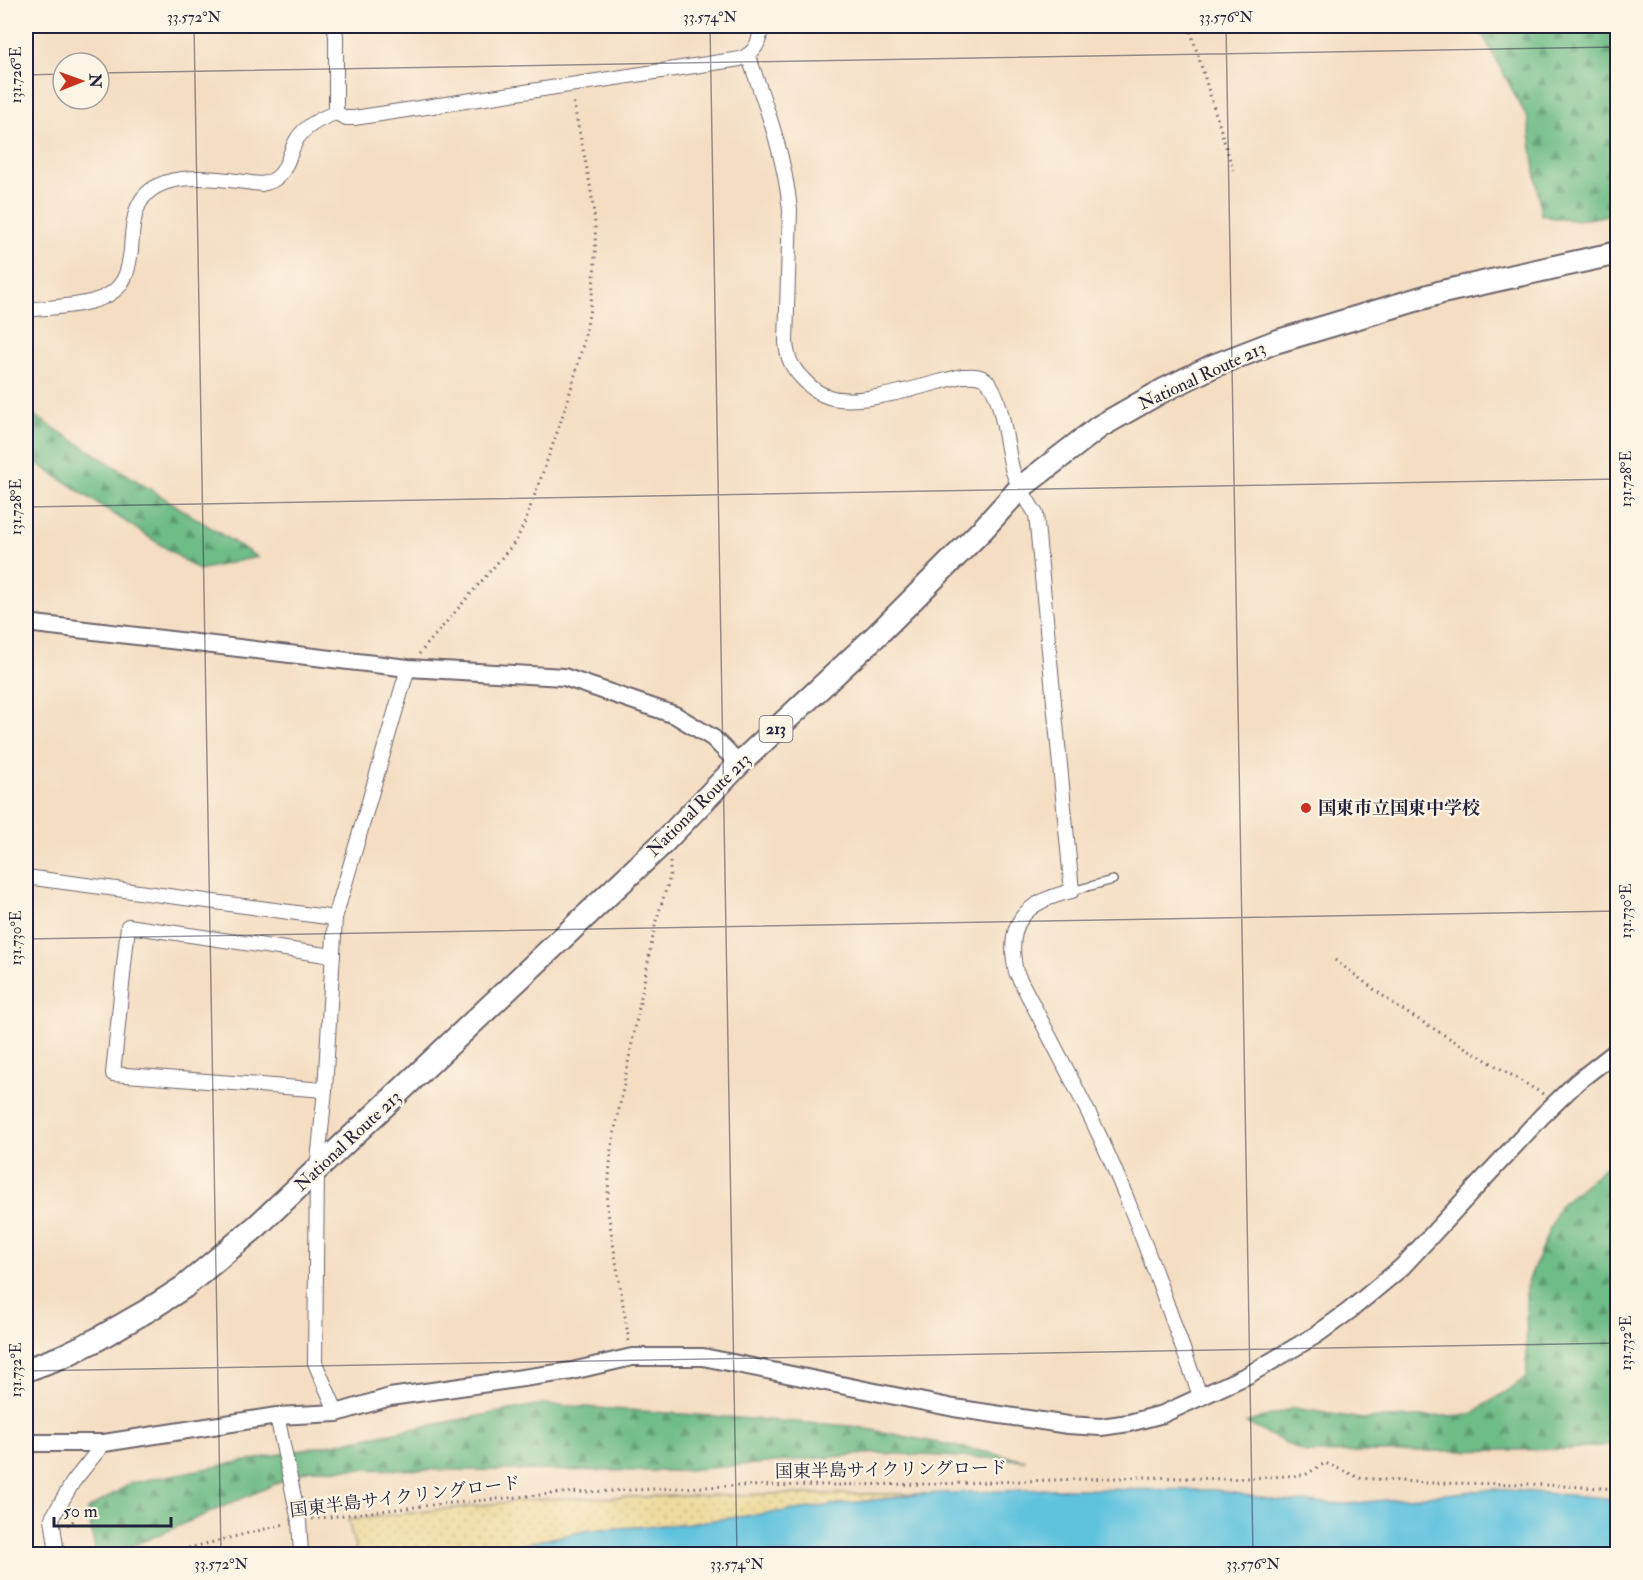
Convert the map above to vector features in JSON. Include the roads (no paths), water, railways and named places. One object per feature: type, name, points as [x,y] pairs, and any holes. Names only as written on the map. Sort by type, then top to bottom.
[{"type":"highway","name":"National Route 213","points":[[26,1370],[61,1357],[96,1340],[150,1309],[184,1287],[257,1226],[662,844],[739,764],[886,626],[983,529],[1020,488],[1099,428],[1162,391],[1214,366],[1265,346],[1442,292],[1617,253]]},
{"type":"street","points":[[334,26],[336,113]]},
{"type":"street","points":[[26,310],[92,301],[106,296],[118,287],[127,271],[137,209],[144,195],[157,185],[187,179],[270,182],[282,173],[301,134],[318,120],[336,113],[346,118],[354,118],[740,59],[756,47],[761,26]]},
{"type":"street","points":[[748,55],[779,146],[788,192],[790,210],[786,342],[789,362],[820,394],[838,399],[876,397],[962,376],[982,377],[988,381],[995,393],[1014,473],[1020,488],[1036,514],[1072,891],[1043,900],[1022,916],[1012,937],[1016,972],[1103,1144],[1146,1249],[1201,1398]]},
{"type":"street","points":[[26,623],[408,668],[564,677],[675,715],[713,738],[739,764]]},
{"type":"street","points":[[337,1413],[315,1363],[317,1171],[325,1090],[335,918],[408,668]]},
{"type":"street","points":[[26,877],[335,918]]},
{"type":"street","points":[[325,1090],[113,1074],[128,926],[333,956]]},
{"type":"street","points":[[26,1443],[104,1443],[277,1416],[337,1413],[390,1397],[572,1371],[632,1357],[703,1357],[954,1407],[1068,1425],[1101,1426],[1129,1423],[1163,1414],[1248,1375],[1316,1335],[1349,1311],[1402,1267],[1557,1102],[1577,1082],[1617,1050]]},
{"type":"street","points":[[277,1416],[299,1521],[301,1554]]},
{"type":"street","points":[[57,1554],[52,1518],[73,1482],[104,1443]]},
{"type":"lane","points":[[1072,891],[1113,880]]},
{"type":"water","points":[[1052,1489],[1216,1490],[1278,1501],[1347,1504],[1495,1489],[1617,1499],[1617,1554],[488,1554],[497,1550],[590,1530],[683,1524],[922,1494]]},
{"type":"place","name":"国東市立国東中学校","points":[[1306,808]]}]
